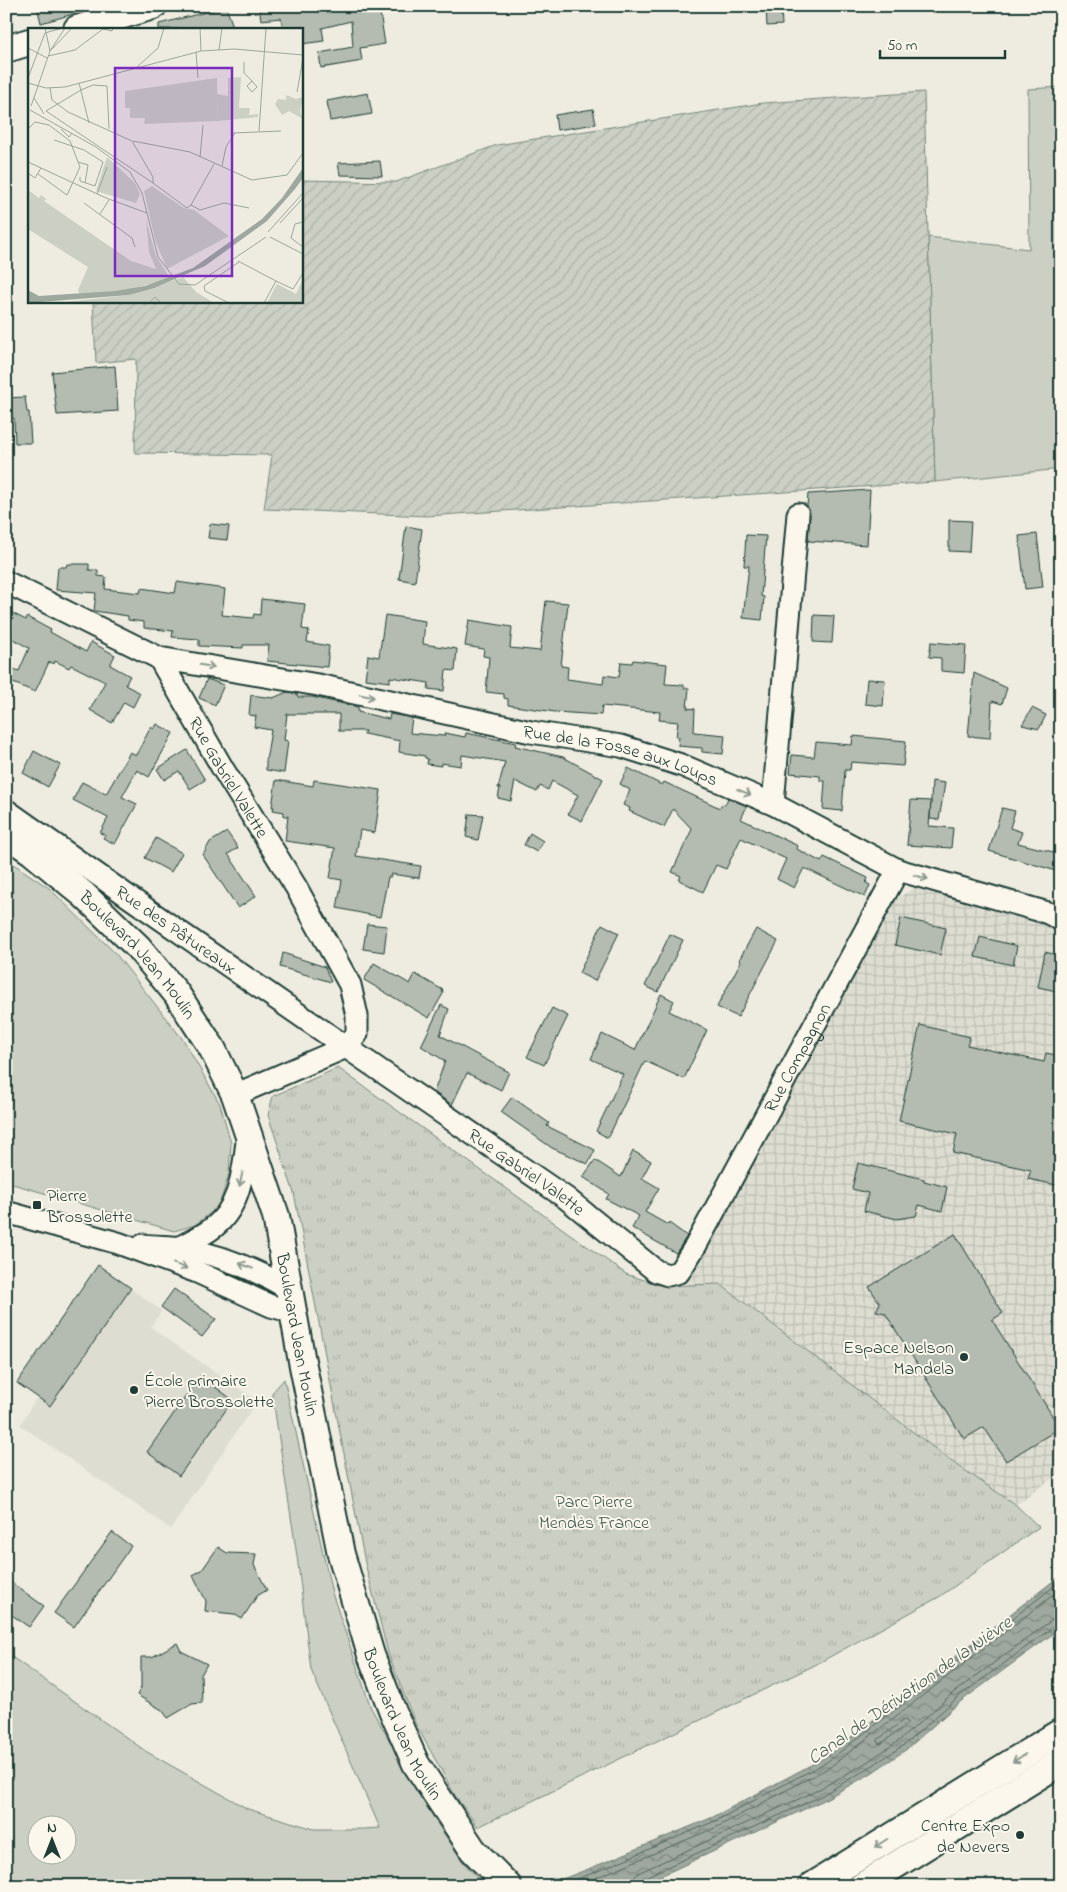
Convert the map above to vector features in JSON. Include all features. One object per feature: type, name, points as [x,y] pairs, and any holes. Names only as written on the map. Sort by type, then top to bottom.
[{"type":"main road","points":[[79,28],[153,6]]},
{"type":"main road","points":[[6,48],[28,42]]},
{"type":"main road","name":"Boulevard Jean Moulin","points":[[6,834],[32,852],[84,895],[138,947],[176,993],[202,1032],[235,1095],[276,1216],[291,1301],[342,1554],[370,1656],[416,1764],[473,1850],[508,1886]]},
{"type":"main road","points":[[812,1886],[1061,1732]]},
{"type":"main road","points":[[862,1886],[1061,1762]]},
{"type":"street","points":[[773,804],[798,514]]},
{"type":"street","points":[[6,582],[159,658]]},
{"type":"street","name":"Rue de la Fosse aux Loups","points":[[159,658],[318,685],[531,732],[621,746],[681,765],[773,804],[898,870],[1048,913],[1061,920]]},
{"type":"street","name":"Rue Gabriel Valette","points":[[159,658],[296,887],[350,985],[357,1016],[357,1034],[346,1047],[566,1198],[656,1271],[668,1275],[679,1272],[696,1245]]},
{"type":"street","name":"Rue des Pâtureaux","points":[[6,810],[132,900],[346,1047]]},
{"type":"street","name":"Rue Compagnon","points":[[696,1245],[898,870]]},
{"type":"street","points":[[235,1095],[346,1047]]},
{"type":"street","points":[[180,1247],[211,1230],[230,1210],[241,1183],[248,1131]]},
{"type":"street","points":[[6,1212],[118,1243],[197,1272],[271,1306],[291,1301]]},
{"type":"street","points":[[118,1243],[165,1248],[180,1247],[232,1260],[254,1269],[291,1301]]},
{"type":"shaded area","points":[[915,887],[1061,929],[1061,1472],[1016,1505],[951,1461],[721,1284],[686,1286],[892,902]]},
{"type":"shaded area","name":"École primaire Pierre Brossolette","points":[[98,1265],[162,1311],[150,1327],[257,1401],[171,1529],[20,1425],[37,1397],[17,1383]]},
{"type":"green space","points":[[1061,87],[1061,469],[935,482],[928,237],[1029,249],[1028,89]]},
{"type":"green space","points":[[924,92],[935,482],[427,516],[264,509],[272,455],[135,453],[136,359],[96,363],[93,302],[302,302],[302,180],[396,182],[497,145],[763,103]]},
{"type":"green space","points":[[6,859],[49,888],[115,953],[184,1041],[220,1104],[231,1143],[229,1174],[219,1206],[195,1225],[174,1231],[6,1182]]},
{"type":"green space","name":"Parc Pierre Mendès France","points":[[338,1068],[626,1274],[662,1286],[720,1284],[951,1461],[1016,1505],[1039,1527],[939,1597],[813,1666],[478,1827],[456,1797],[415,1723],[388,1653],[365,1563],[294,1193],[268,1115],[273,1096]]},
{"type":"green space","points":[[284,1379],[332,1593],[371,1708],[437,1823],[463,1862],[485,1886],[6,1886],[6,1653],[147,1752],[248,1809],[314,1829],[380,1828],[311,1670],[297,1556],[272,1393]]},
{"type":"water","points":[[1061,1575],[1061,1628],[960,1702],[907,1749],[870,1774],[822,1801],[639,1886],[544,1886],[713,1817],[824,1758]]},
{"type":"building","points":[[37,6],[87,6],[88,10],[41,23]]},
{"type":"building","points":[[259,6],[379,6],[385,44],[360,48],[362,61],[321,68],[319,53],[353,47],[351,21],[322,28],[324,41],[302,44],[302,28],[283,28],[281,18],[261,20]]},
{"type":"building","points":[[226,7],[234,28],[159,28],[159,24]]},
{"type":"building","points":[[781,8],[782,25],[767,26],[766,9]]},
{"type":"building","points":[[368,93],[372,114],[330,121],[327,101]]},
{"type":"building","points":[[593,109],[596,124],[557,130],[555,115]]},
{"type":"building","points":[[380,161],[382,176],[340,175],[338,163]]},
{"type":"building","points":[[115,366],[118,411],[57,415],[52,372]]},
{"type":"building","points":[[25,397],[27,412],[29,412],[31,443],[15,443],[14,418],[6,418],[6,398]]},
{"type":"building","points":[[870,490],[867,545],[808,541],[810,515],[807,506],[808,494]]},
{"type":"building","points":[[949,520],[971,521],[969,552],[949,551]]},
{"type":"building","points":[[210,524],[229,526],[227,540],[208,538]]},
{"type":"building","points":[[406,526],[422,529],[415,582],[399,579]]},
{"type":"building","points":[[1037,534],[1043,587],[1025,589],[1019,536]]},
{"type":"building","points":[[746,535],[766,536],[761,596],[764,597],[762,620],[743,618],[749,566],[744,566]]},
{"type":"building","points":[[67,564],[89,564],[89,570],[98,570],[98,576],[106,577],[105,589],[140,593],[141,588],[175,593],[177,582],[225,589],[222,615],[253,618],[254,614],[260,615],[261,599],[305,604],[302,629],[309,630],[307,642],[329,646],[327,667],[267,661],[269,645],[243,645],[243,648],[199,646],[199,639],[172,637],[173,631],[144,628],[144,622],[128,620],[128,616],[94,611],[96,593],[56,590],[58,567],[66,567]]},
{"type":"building","points":[[546,601],[568,603],[561,666],[568,667],[567,679],[603,684],[604,675],[619,677],[621,662],[632,663],[633,660],[667,664],[665,684],[684,685],[684,688],[689,688],[687,708],[695,709],[694,732],[725,735],[723,754],[702,752],[702,748],[678,746],[679,737],[676,737],[678,722],[659,720],[660,712],[602,706],[601,715],[555,712],[508,705],[508,699],[504,698],[504,694],[486,692],[489,657],[483,656],[484,649],[465,646],[469,620],[512,627],[510,648],[540,651]]},
{"type":"building","points":[[6,610],[26,620],[27,617],[86,652],[91,642],[115,655],[110,665],[130,676],[125,685],[140,693],[133,707],[124,702],[112,723],[90,710],[105,682],[71,665],[69,668],[55,661],[54,664],[49,662],[35,692],[6,680],[6,666],[19,671],[29,648],[6,635]]},
{"type":"building","points":[[385,615],[425,621],[423,644],[457,649],[455,671],[446,670],[444,691],[428,689],[429,683],[390,677],[390,682],[365,679],[368,655],[379,657]]},
{"type":"building","points":[[814,615],[834,616],[832,643],[813,642]]},
{"type":"building","points":[[931,642],[966,645],[964,673],[941,671],[941,658],[929,657]]},
{"type":"building","points":[[974,673],[1007,688],[1002,704],[992,701],[990,738],[968,736]]},
{"type":"building","points":[[207,679],[224,685],[215,705],[199,698]]},
{"type":"building","points":[[867,679],[885,680],[883,706],[865,704]]},
{"type":"building","points":[[287,692],[297,694],[298,697],[312,697],[358,707],[358,712],[389,719],[390,714],[412,718],[410,733],[444,736],[445,733],[465,737],[466,733],[516,743],[515,746],[563,757],[603,779],[582,821],[568,814],[578,795],[552,781],[548,790],[540,786],[537,792],[515,781],[511,801],[498,798],[500,788],[498,788],[505,762],[462,755],[461,766],[441,763],[441,766],[427,764],[428,759],[425,756],[399,752],[400,741],[364,734],[365,731],[339,731],[339,714],[287,714],[284,740],[288,741],[284,773],[266,770],[271,730],[254,727],[256,716],[249,715],[251,695],[273,698]]},
{"type":"building","points":[[1032,708],[1046,715],[1039,729],[1022,725]]},
{"type":"building","points":[[157,724],[173,733],[149,777],[137,770],[122,797],[137,804],[115,844],[103,838],[105,835],[100,833],[108,818],[73,800],[82,782],[106,794],[130,752],[136,755],[151,727],[154,729]]},
{"type":"building","points":[[853,736],[906,741],[903,766],[851,762],[850,770],[845,770],[842,811],[823,809],[825,781],[820,781],[820,776],[790,773],[792,755],[814,757],[816,742],[852,745]]},
{"type":"building","points":[[187,750],[205,780],[190,789],[179,771],[164,780],[157,769]]},
{"type":"building","points":[[34,751],[60,765],[48,787],[23,773]]},
{"type":"building","points":[[628,768],[662,785],[664,782],[720,808],[722,804],[725,805],[728,798],[747,806],[741,819],[798,846],[797,849],[821,862],[824,857],[868,878],[866,883],[870,885],[865,897],[804,868],[794,888],[777,879],[786,859],[741,838],[726,869],[716,865],[703,892],[679,880],[681,876],[672,872],[692,829],[673,809],[664,827],[629,811],[630,808],[623,805],[630,790],[620,784]]},
{"type":"building","points":[[276,780],[313,786],[314,780],[381,790],[375,833],[360,830],[356,856],[421,866],[419,878],[391,874],[391,877],[388,877],[380,917],[337,908],[342,880],[330,878],[335,848],[285,841],[288,816],[284,816],[284,812],[273,810],[274,807],[272,807]]},
{"type":"building","points":[[932,781],[945,783],[939,820],[930,819]]},
{"type":"building","points":[[911,800],[931,801],[929,826],[953,828],[951,848],[907,845]]},
{"type":"building","points":[[1002,808],[1015,811],[1010,828],[1022,832],[1018,843],[1061,854],[1056,871],[989,851]]},
{"type":"building","points":[[469,814],[483,815],[478,840],[466,837]]},
{"type":"building","points":[[227,832],[238,848],[228,854],[256,896],[238,908],[203,855],[210,842]]},
{"type":"building","points":[[530,833],[543,841],[537,852],[524,845]]},
{"type":"building","points":[[156,838],[182,853],[171,872],[145,858]]},
{"type":"building","points":[[901,918],[946,928],[940,955],[895,945]]},
{"type":"building","points":[[367,924],[387,926],[384,952],[363,949]]},
{"type":"building","points":[[602,924],[619,933],[595,981],[579,973]]},
{"type":"building","points":[[756,929],[778,941],[738,1017],[717,1007]]},
{"type":"building","points":[[670,934],[683,940],[658,992],[645,986]]},
{"type":"building","points":[[980,937],[1017,946],[1013,965],[975,957]]},
{"type":"building","points":[[1045,952],[1061,956],[1061,992],[1038,987]]},
{"type":"building","points":[[283,953],[325,967],[331,982],[280,967]]},
{"type":"building","points":[[374,963],[410,984],[415,974],[443,990],[442,992],[444,992],[429,1018],[364,980]]},
{"type":"building","points":[[661,994],[674,1001],[669,1011],[707,1030],[684,1079],[645,1061],[608,1138],[596,1131],[623,1074],[591,1059],[602,1034],[635,1050]]},
{"type":"building","points":[[441,1005],[449,1009],[440,1035],[509,1072],[501,1090],[467,1073],[452,1105],[434,1092],[445,1061],[421,1046]]},
{"type":"building","points":[[552,1008],[568,1016],[544,1065],[527,1057]]},
{"type":"building","points":[[920,1025],[970,1037],[967,1045],[1044,1062],[1046,1053],[1061,1056],[1061,1186],[1028,1179],[1031,1170],[953,1153],[957,1134],[899,1121]]},
{"type":"building","points":[[512,1097],[549,1123],[547,1126],[595,1150],[588,1164],[552,1148],[501,1112]]},
{"type":"building","points":[[633,1151],[651,1161],[642,1178],[659,1188],[645,1212],[668,1225],[669,1223],[687,1236],[676,1253],[632,1228],[639,1216],[606,1199],[609,1194],[583,1177],[595,1160],[621,1177]]},
{"type":"building","points":[[858,1163],[924,1179],[924,1181],[947,1187],[942,1211],[919,1205],[916,1216],[897,1219],[864,1211],[868,1193],[852,1189]]},
{"type":"building","name":"Espace Nelson Mandela","points":[[955,1234],[1003,1313],[992,1320],[1060,1428],[1006,1461],[984,1427],[964,1439],[885,1313],[876,1311],[880,1303],[869,1287]]},
{"type":"building","points":[[98,1265],[131,1288],[50,1406],[17,1383]]},
{"type":"building","points":[[174,1289],[216,1319],[202,1337],[161,1307]]},
{"type":"building","points":[[200,1376],[233,1400],[179,1476],[147,1452]]},
{"type":"building","points":[[112,1532],[131,1546],[74,1627],[54,1613]]},
{"type":"building","points":[[218,1547],[227,1553],[256,1554],[254,1565],[267,1590],[257,1596],[242,1619],[234,1614],[205,1611],[206,1601],[193,1575],[202,1570]]},
{"type":"building","points":[[6,1579],[44,1606],[29,1627],[6,1611]]},
{"type":"building","points":[[177,1643],[181,1651],[207,1664],[201,1675],[202,1703],[192,1704],[168,1718],[162,1710],[137,1695],[141,1688],[141,1657],[152,1657]]},
{"type":"place","name":"Pierre Brossolette","points":[[37,1205]]},
{"type":"place","name":"Espace Nelson Mandela","points":[[964,1357]]},
{"type":"place","name":"École primaire Pierre Brossolette","points":[[134,1390]]},
{"type":"place","name":"Centre Expo de Nevers","points":[[1020,1835]]},
{"type":"water label","name":"Canal de Dérivation de la Nièvre","points":[[909,1689]]}]
